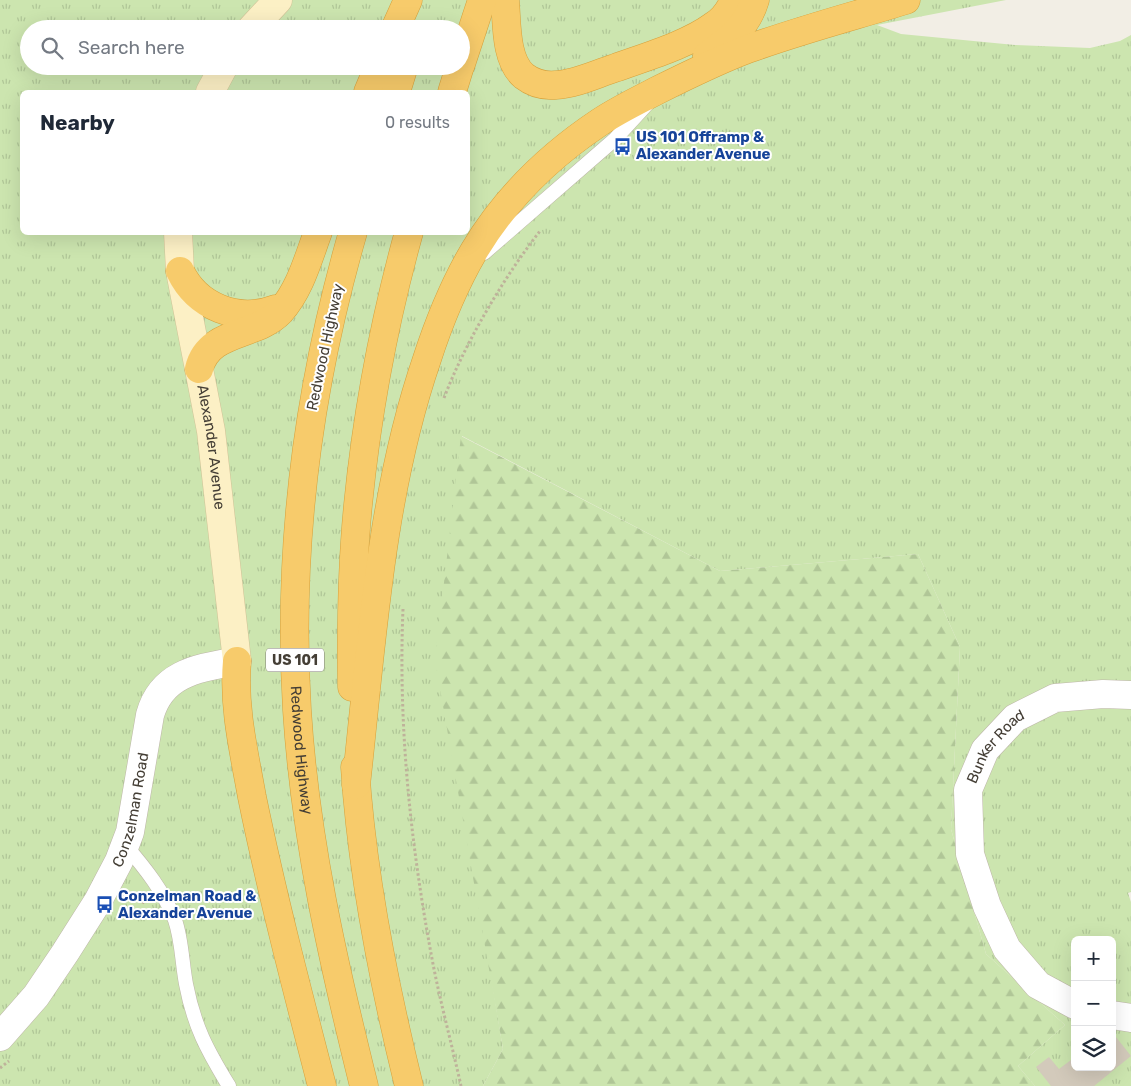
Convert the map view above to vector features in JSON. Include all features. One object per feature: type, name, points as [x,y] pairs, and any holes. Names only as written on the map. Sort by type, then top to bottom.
[{"type":"highway","points":[[399,20],[408,0]]},
{"type":"highway","points":[[419,20],[426,0]]},
{"type":"highway","points":[[470,37],[482,0]]},
{"type":"highway","points":[[505,0],[510,53],[516,66],[530,80],[554,86],[590,76],[687,41],[718,23],[728,12],[734,0]]},
{"type":"highway","points":[[664,87],[735,35],[747,19],[755,0]]},
{"type":"highway","points":[[356,785],[380,564],[392,489],[416,392],[439,323],[474,251],[493,223],[510,201],[540,169],[570,144],[599,123],[664,87],[747,50],[906,0]]},
{"type":"highway","points":[[369,90],[375,75]]},
{"type":"highway","points":[[397,90],[401,75]]},
{"type":"highway","points":[[453,90],[458,75]]},
{"type":"highway","points":[[199,369],[205,354],[214,344],[267,322],[279,312],[299,283],[317,235]]},
{"type":"highway","name":"Redwood Highway","points":[[351,235],[322,355],[307,447],[299,512],[296,560],[295,662],[302,762],[315,862],[334,959],[364,1086]]},
{"type":"highway","points":[[408,235],[389,310],[365,447],[358,505],[353,574],[352,652],[356,785],[368,891],[396,1035],[409,1086]]},
{"type":"highway","points":[[180,271],[189,286],[203,301],[216,308],[230,312],[246,314],[263,313],[277,309],[289,300]]},
{"type":"highway","points":[[237,661],[237,711],[258,826],[322,1086]]},
{"type":"highway","points":[[396,1035],[419,1086]]},
{"type":"main road","points":[[259,20],[278,0]]},
{"type":"main road","points":[[211,90],[219,75]]},
{"type":"main road","name":"Alexander Avenue","points":[[178,235],[180,271],[212,439],[237,661]]},
{"type":"street","name":"Conzelman Road","points":[[5,1048],[105,888],[126,846],[150,715],[154,704],[161,693],[173,681],[189,672],[237,661]]},
{"type":"street","name":"Bunker Road","points":[[1071,1003],[1038,985],[1007,949],[987,906],[970,854],[968,790],[985,750],[1015,718],[1055,698],[1103,694],[1131,695]]},
{"type":"street","points":[[1116,1016],[1131,1018]]},
{"type":"lane","points":[[126,846],[153,882],[170,909],[178,934],[188,994],[196,1023],[207,1051],[228,1086]]},
{"type":"path","points":[[442,402],[479,326],[516,265],[546,224]]},
{"type":"path","points":[[403,604],[402,701],[415,854],[433,965],[461,1086]]},
{"type":"path","points":[[126,899],[133,898],[150,908]]},
{"type":"path","points":[[0,1068],[5,1048]]},
{"type":"green space","points":[[0,0],[1006,0],[877,25],[901,34],[1015,45],[1090,48],[1120,41],[1131,35],[1131,892],[1128,893],[1131,902],[1131,1086],[1035,1086],[1018,1066],[1065,1025],[986,954],[951,829],[960,647],[918,554],[720,571],[462,436],[471,855],[503,1049],[483,1086],[0,1086]]},
{"type":"green space","points":[[461,436],[720,571],[918,554],[960,647],[951,829],[986,954],[1065,1025],[1018,1066],[1035,1086],[483,1086],[503,1049],[435,660]]},
{"type":"building","points":[[1116,1037],[1131,1056],[1116,1068]]},
{"type":"building","points":[[1049,1057],[1059,1069],[1071,1060],[1071,1071],[1112,1071],[1094,1086],[1051,1086],[1036,1067]]},
{"type":"place","name":"US 101 Offramp & Alexander Avenue","points":[[622,146]]},
{"type":"place","name":"Conzelman Road & Alexander Avenue","points":[[104,905]]}]
